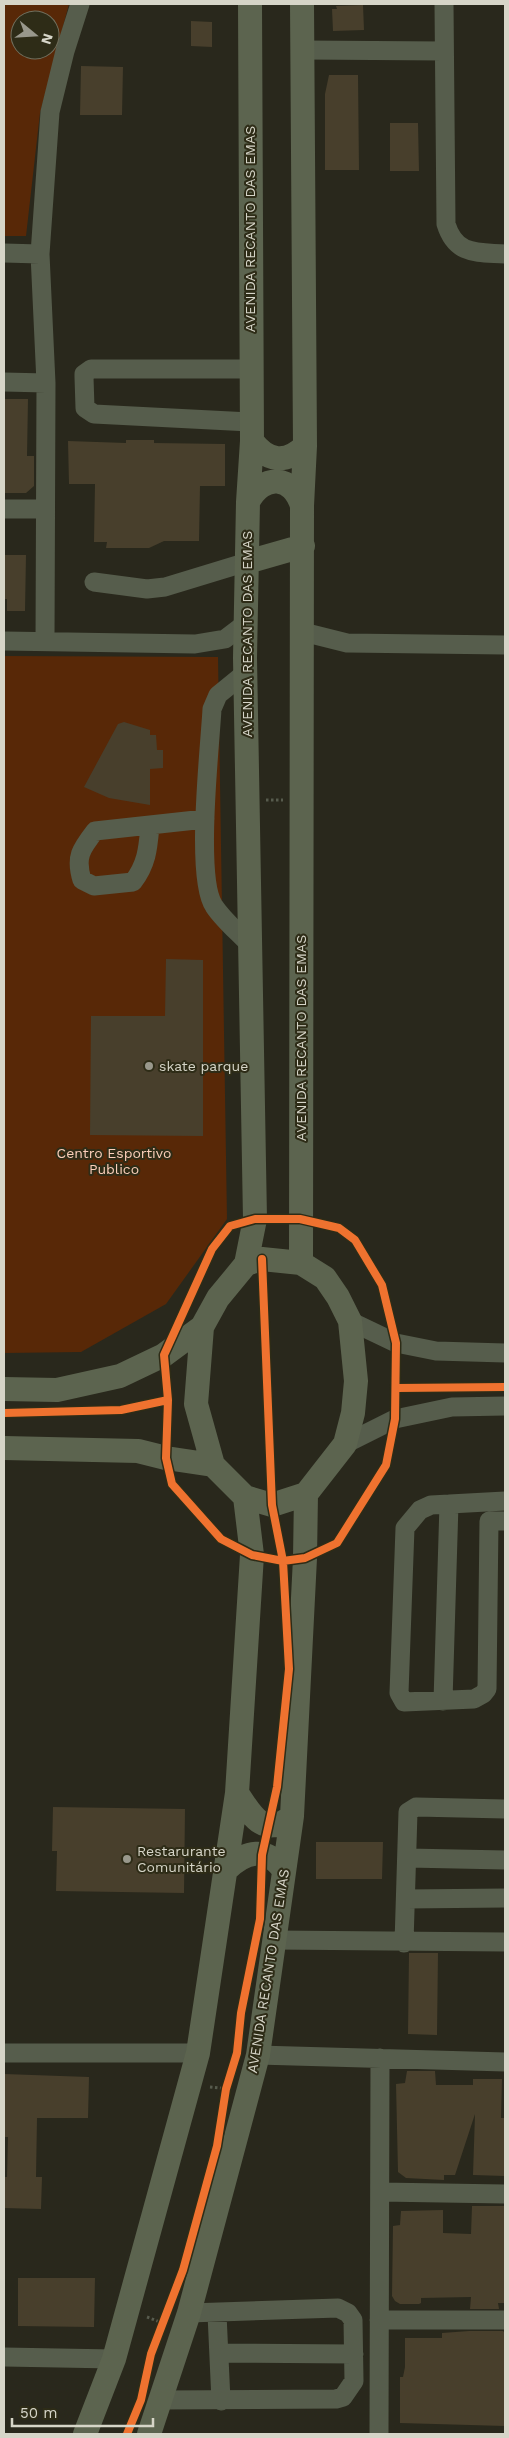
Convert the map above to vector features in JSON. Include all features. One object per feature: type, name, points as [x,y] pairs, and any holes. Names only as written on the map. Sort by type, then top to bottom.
[{"type":"main road","name":"AVENIDA RECANTO DAS EMAS","points":[[246,1264],[255,1219],[245,666],[251,432],[250,4]]},
{"type":"main road","name":"AVENIDA RECANTO DAS EMAS","points":[[301,1263],[302,506],[305,446],[302,4]]},
{"type":"main road","points":[[251,432],[260,452],[271,457],[284,458],[296,454],[305,446]]},
{"type":"main road","points":[[248,502],[253,492],[261,485],[272,481],[282,482],[292,487],[299,495],[302,506]]},
{"type":"main road","points":[[247,562],[303,546]]},
{"type":"main road","points":[[262,1259],[301,1263],[324,1278],[338,1297],[350,1322],[356,1381],[353,1414],[345,1444],[306,1494],[272,1505],[245,1497],[213,1465],[196,1404],[202,1327],[218,1298],[246,1264],[262,1259]]},
{"type":"main road","points":[[4,1389],[58,1390],[120,1376],[164,1355],[202,1327]]},
{"type":"main road","points":[[4,1448],[138,1451],[166,1458],[213,1465]]},
{"type":"main road","name":"AVENIDA RECANTO DAS EMAS","points":[[149,2434],[161,2400],[172,2322],[234,2087],[258,2055],[292,1816],[305,1558],[306,1494]]},
{"type":"main road","points":[[85,2434],[114,2359],[198,2053],[237,1793],[252,1554],[245,1497]]},
{"type":"main road","points":[[237,1793],[251,1814],[260,1822],[273,1826],[283,1823],[292,1816]]},
{"type":"main road","points":[[227,1869],[239,1858],[253,1853],[278,1861],[284,1870]]},
{"type":"street","points":[[45,642],[46,383],[40,254],[50,112],[65,51],[80,4]]},
{"type":"street","points":[[444,4],[446,224],[450,236],[458,246],[466,250],[505,254]]},
{"type":"street","points":[[302,50],[444,51]]},
{"type":"street","points":[[4,253],[40,254]]},
{"type":"street","points":[[250,368],[91,369],[84,374],[84,377],[85,408],[94,414],[251,432]]},
{"type":"street","points":[[4,382],[46,383]]},
{"type":"street","points":[[4,509],[45,509]]},
{"type":"street","points":[[94,582],[147,589],[165,587],[247,562]]},
{"type":"street","points":[[4,641],[195,644],[225,639],[246,623]]},
{"type":"street","points":[[303,642],[505,645]]},
{"type":"street","points":[[195,644],[245,666],[218,695],[212,709],[205,819],[205,872],[212,905],[250,945]]},
{"type":"street","points":[[150,826],[205,819]]},
{"type":"street","points":[[350,1322],[396,1342],[436,1351],[505,1353]]},
{"type":"street","points":[[345,1444],[395,1419],[452,1407],[505,1406]]},
{"type":"street","points":[[443,1701],[449,1504]]},
{"type":"street","points":[[449,1504],[498,1511],[489,1682],[487,1689],[479,1697],[406,1703],[400,1697],[403,1533],[409,1521],[420,1510],[431,1505],[449,1504]]},
{"type":"street","points":[[404,1942],[408,1858],[407,1818],[411,1808],[505,1808]]},
{"type":"street","points":[[408,1858],[505,1860]]},
{"type":"street","points":[[406,1899],[505,1898]]},
{"type":"street","points":[[274,1940],[505,1942]]},
{"type":"street","points":[[4,2053],[198,2053]]},
{"type":"street","points":[[258,2055],[505,2062]]},
{"type":"street","points":[[379,2434],[380,2058]]},
{"type":"street","points":[[380,2192],[505,2194]]},
{"type":"street","points":[[161,2400],[221,2401],[343,2397],[354,2381],[353,2320],[348,2313],[338,2308],[217,2314],[172,2322]]},
{"type":"street","points":[[217,2314],[221,2401]]},
{"type":"street","points":[[379,2320],[505,2320]]},
{"type":"street","points":[[218,2353],[354,2354]]},
{"type":"street","points":[[4,2357],[114,2359]]},
{"type":"path","points":[[248,799],[303,801]]},
{"type":"path","points":[[189,2085],[234,2087]]},
{"type":"path","points":[[224,2098],[234,2087]]},
{"type":"path","points":[[128,2310],[172,2322]]},
{"type":"green space","points":[[4,4],[69,4],[60,38],[60,10],[10,10],[10,60],[54,60],[40,113],[26,236],[4,236]]},
{"type":"green space","name":"Centro Esportivo Publico","points":[[4,656],[218,657],[227,1219],[166,1304],[81,1352],[4,1353]]},
{"type":"building","points":[[363,5],[364,30],[333,31],[332,9],[337,9],[336,6]]},
{"type":"building","points":[[191,21],[212,22],[212,47],[191,46]]},
{"type":"building","points":[[81,66],[123,67],[122,115],[80,115]]},
{"type":"building","points":[[329,75],[358,75],[359,170],[325,170],[325,94]]},
{"type":"building","points":[[390,123],[418,123],[419,171],[390,171]]},
{"type":"building","points":[[4,399],[28,399],[27,456],[34,456],[34,486],[26,493],[4,493]]},
{"type":"building","points":[[126,440],[154,440],[154,443],[225,444],[225,486],[200,486],[199,541],[164,541],[149,548],[106,548],[107,542],[94,542],[95,484],[69,484],[68,441],[126,443]]},
{"type":"building","points":[[4,555],[26,555],[25,611],[7,611],[7,599],[4,599]]},
{"type":"building","points":[[124,722],[150,730],[150,735],[156,735],[157,750],[163,750],[163,768],[150,769],[150,805],[109,798],[84,787],[118,724]]},
{"type":"building","name":"skate parque","points":[[166,959],[203,960],[203,1136],[90,1135],[91,1016],[165,1016]]},
{"type":"building","points":[[53,1807],[185,1809],[184,1893],[56,1891],[57,1851],[52,1851]]},
{"type":"building","points":[[316,1842],[383,1842],[382,1879],[316,1879]]},
{"type":"building","points":[[409,1953],[438,1953],[437,2035],[408,2034]]},
{"type":"building","points":[[407,2071],[435,2071],[436,2085],[473,2085],[473,2079],[502,2079],[501,2118],[505,2118],[505,2176],[473,2175],[475,2114],[455,2175],[444,2175],[444,2180],[406,2178],[398,2172],[396,2084],[405,2083]]},
{"type":"building","points":[[4,2074],[89,2077],[88,2118],[37,2118],[36,2177],[42,2177],[41,2209],[4,2208],[4,2177],[7,2177],[8,2137],[4,2137]]},
{"type":"building","points":[[472,2206],[505,2206],[505,2303],[498,2303],[499,2309],[470,2309],[471,2297],[421,2298],[421,2303],[419,2304],[400,2304],[395,2301],[392,2296],[393,2226],[400,2225],[401,2211],[443,2210],[443,2233],[471,2234]]},
{"type":"building","points":[[18,2278],[95,2278],[94,2327],[18,2326]]},
{"type":"building","points":[[503,2331],[505,2333],[505,2426],[400,2423],[400,2377],[403,2377],[405,2367],[405,2338],[442,2338],[442,2333]]},
{"type":"cycle path","points":[[255,1219],[300,1219],[339,1228],[355,1240],[382,1285],[396,1343],[395,1419],[386,1465],[337,1543],[305,1558],[283,1561],[252,1555],[221,1539],[172,1484],[166,1458],[168,1400],[164,1355],[212,1249],[230,1226],[255,1219]]},
{"type":"cycle path","points":[[127,2434],[141,2400],[151,2354],[183,2270],[217,2146],[226,2089],[237,2053],[241,2013],[260,1919],[262,1855],[277,1787],[289,1669],[283,1561],[272,1505],[262,1259]]},
{"type":"cycle path","points":[[397,1388],[505,1387]]},
{"type":"cycle path","points":[[4,1413],[121,1410],[168,1400]]},
{"type":"place","name":"skate parque","points":[[149,1066]]},
{"type":"place","name":"Restarurante Comunitário","points":[[127,1859]]}]
